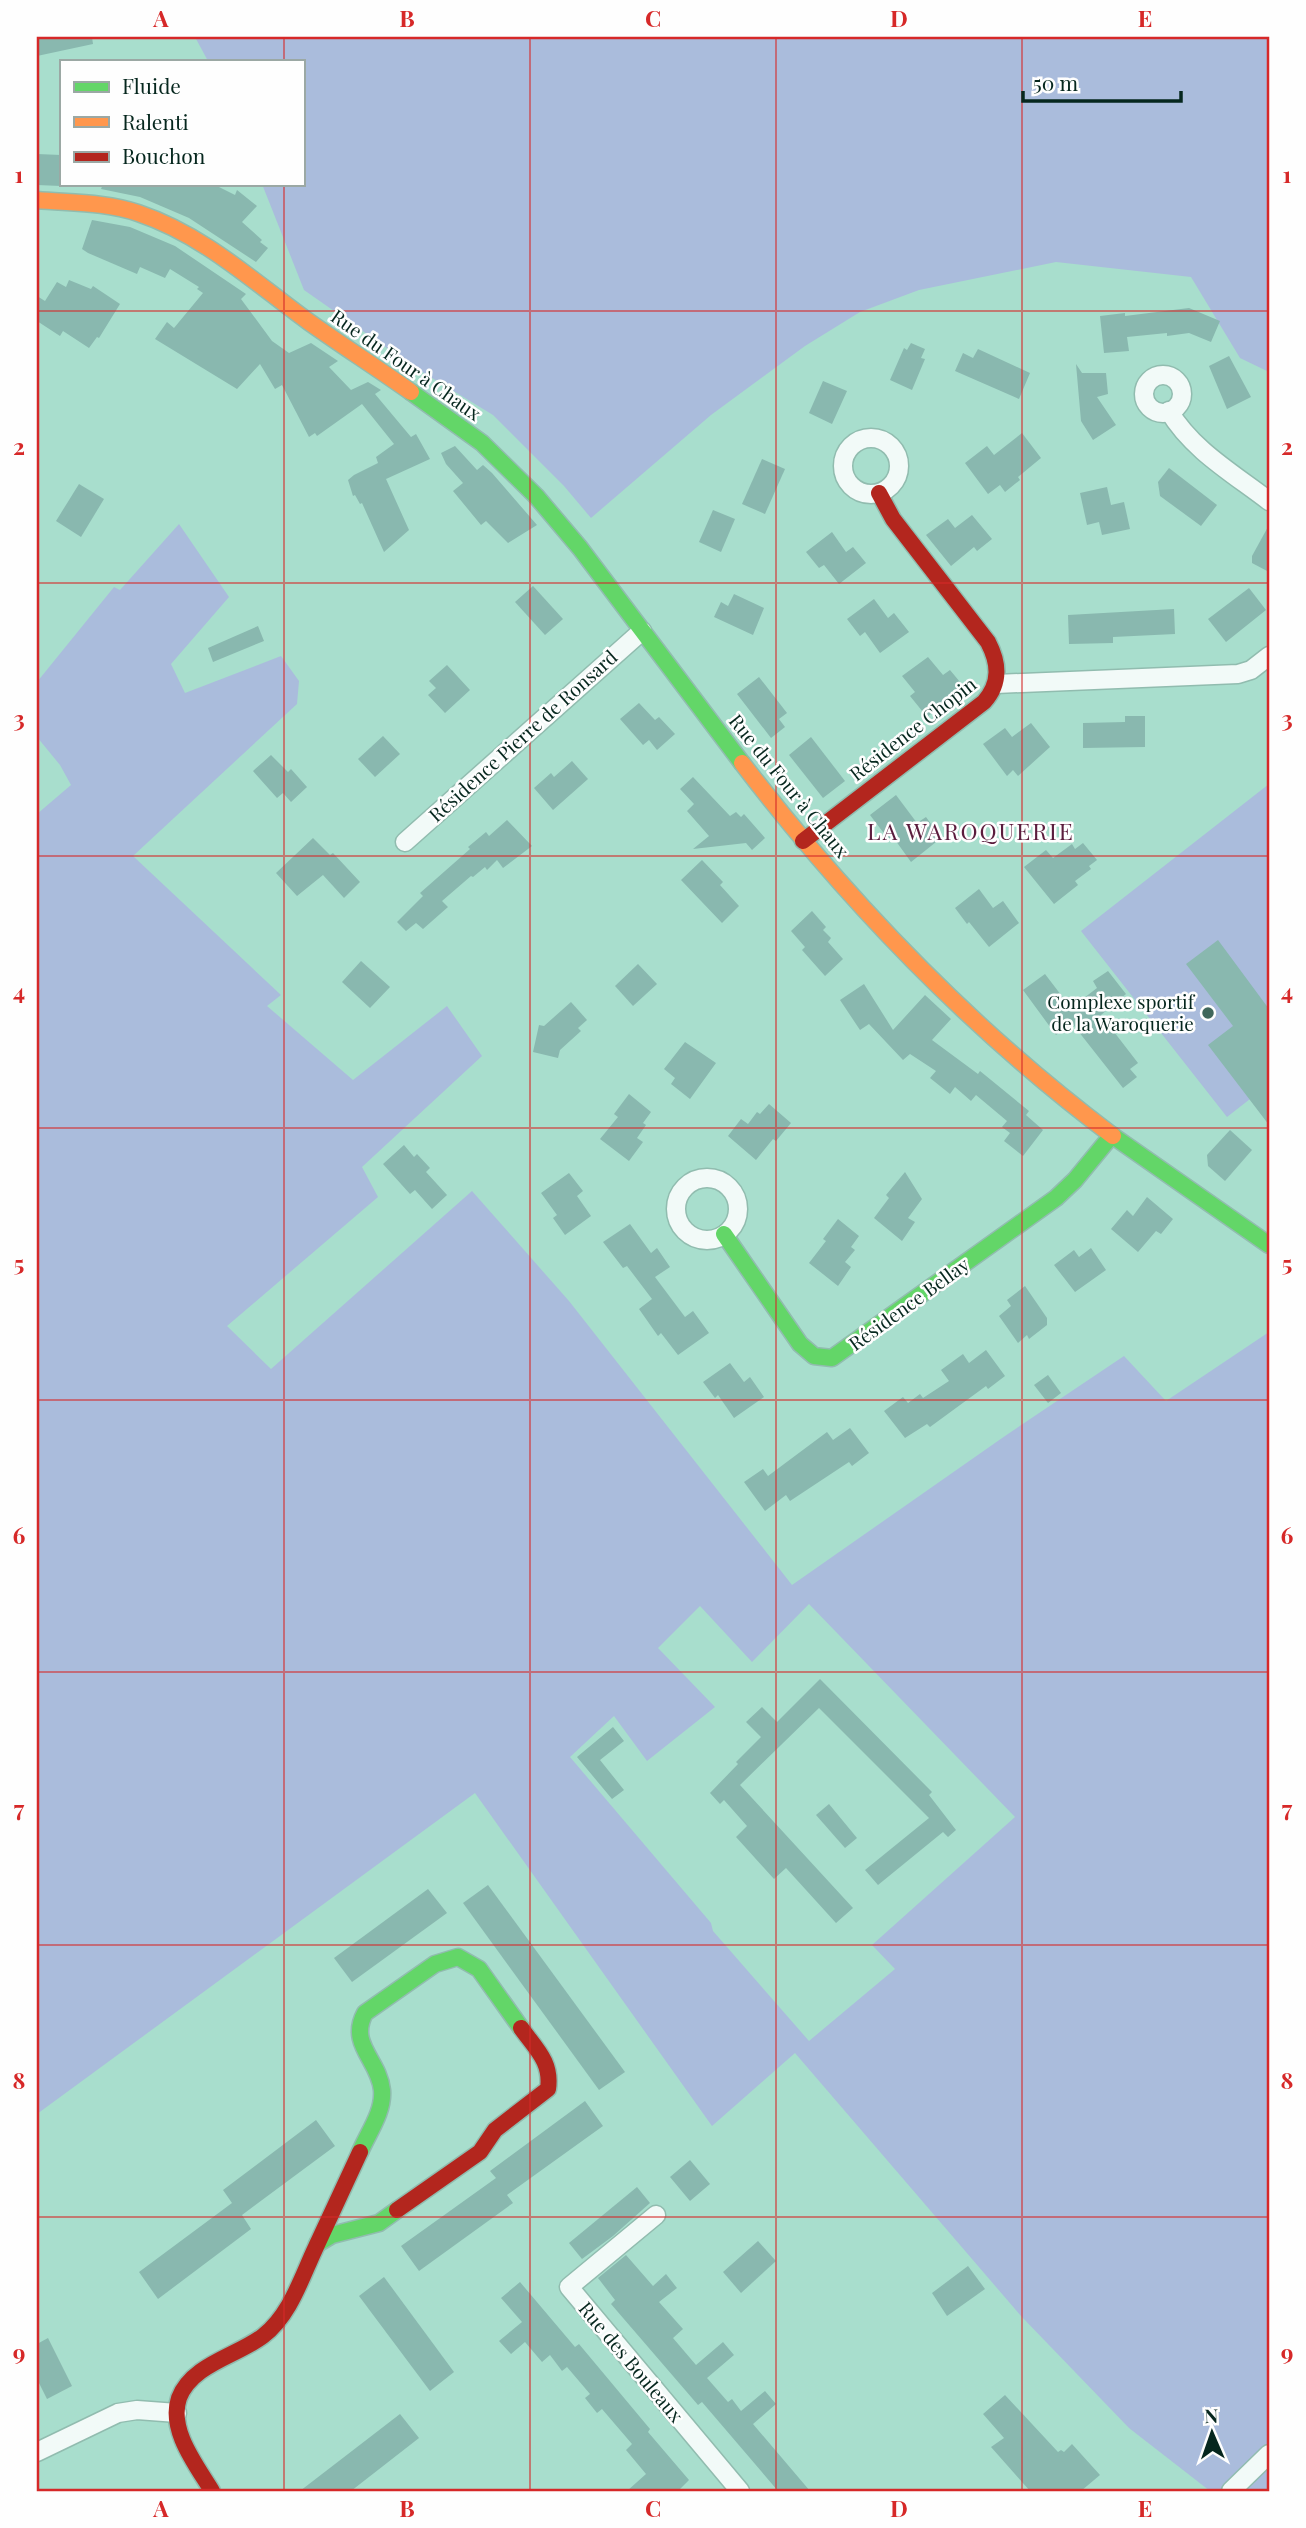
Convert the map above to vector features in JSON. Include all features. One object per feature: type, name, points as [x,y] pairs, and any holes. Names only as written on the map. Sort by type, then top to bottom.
[{"type":"street","name":"Rue du Four à Chaux","points":[[37,201],[113,207],[157,220],[208,247],[309,322],[436,410],[505,463],[553,514],[774,807],[873,919],[957,1003],[1112,1135],[1269,1245]]},
{"type":"street","points":[[1168,411],[1193,443],[1269,501]]},
{"type":"street","name":"Résidence Chopin","points":[[803,841],[984,702],[996,684],[997,663],[992,649],[893,519],[879,493]]},
{"type":"street","name":"Résidence Pierre de Ronsard","points":[[405,842],[642,631]]},
{"type":"street","points":[[996,684],[1238,674],[1251,670],[1269,656]]},
{"type":"street","name":"Résidence Bellay","points":[[724,1234],[800,1344],[812,1355],[832,1358],[1056,1198],[1075,1180],[1112,1135]]},
{"type":"street","points":[[212,2491],[185,2442],[177,2413],[180,2397],[188,2382],[205,2368],[248,2347],[273,2326],[290,2303],[382,2100],[379,2075],[359,2038],[358,2025],[361,2018],[438,1963],[453,1957],[469,1961],[479,1969],[545,2063],[550,2074],[548,2089],[495,2130],[484,2149],[379,2223],[363,2229],[332,2233],[317,2244]]},
{"type":"street","name":"Rue des Bouleaux","points":[[656,2215],[569,2287],[740,2491]]},
{"type":"street","points":[[39,2445],[118,2413],[137,2410],[177,2413]]},
{"type":"street","points":[[1231,2491],[1269,2454]]},
{"type":"shaded area","points":[[195,37],[1269,37],[1269,372],[1240,358],[1191,277],[1056,262],[919,290],[860,312],[805,346],[711,415],[591,518],[564,486],[493,415],[414,367],[304,290],[263,186],[304,186],[304,60],[207,60]]},
{"type":"shaded area","points":[[179,524],[229,597],[171,664],[185,693],[281,656],[299,681],[297,704],[133,856],[281,995],[267,1006],[353,1080],[447,1006],[482,1056],[362,1167],[378,1197],[227,1326],[271,1369],[472,1191],[569,1301],[792,1585],[1124,1356],[1166,1401],[1269,1332],[1269,2491],[1210,2491],[1129,2428],[1021,2316],[795,2053],[712,2126],[475,1793],[37,2114],[37,814],[71,785],[60,765],[37,737],[37,682],[114,587],[120,590]],"holes":[[[809,1604],[1015,1817],[872,1945],[895,1969],[809,2041],[713,1931],[711,1923],[570,1757],[614,1716],[647,1761],[715,1707],[658,1648],[700,1606],[752,1662]]]},
{"type":"shaded area","name":"Complexe sportif de la Waroquerie","points":[[1269,784],[1269,1124],[1250,1099],[1227,1117],[1081,931]]},
{"type":"building","points":[[37,37],[92,37],[93,44],[37,56]]},
{"type":"building","points":[[37,154],[60,155],[60,186],[37,185]]},
{"type":"building","points":[[102,186],[217,186],[235,195],[237,190],[257,206],[242,222],[268,248],[256,262],[189,218],[140,197],[101,189]]},
{"type":"building","points":[[92,220],[130,227],[175,246],[246,294],[241,299],[272,341],[289,353],[311,343],[338,361],[329,367],[351,390],[368,382],[381,390],[375,394],[411,437],[416,434],[430,459],[386,479],[409,530],[384,552],[362,503],[353,496],[348,480],[378,463],[376,457],[394,444],[362,404],[317,436],[315,433],[309,437],[282,385],[275,389],[260,364],[237,389],[155,339],[167,322],[174,328],[203,293],[197,289],[199,287],[170,269],[165,278],[140,267],[137,274],[88,253],[82,249]]},
{"type":"building","points":[[69,280],[91,289],[93,286],[120,304],[99,338],[97,337],[89,348],[63,331],[60,336],[37,321],[37,296],[45,301],[57,282],[66,287]]},
{"type":"building","points":[[1189,308],[1220,321],[1211,342],[1189,333],[1127,337],[1129,351],[1104,353],[1100,316],[1125,313],[1125,316]]},
{"type":"building","points":[[911,343],[925,349],[921,358],[925,359],[912,390],[890,380],[904,348],[907,350]]},
{"type":"building","points":[[978,349],[1030,373],[1019,399],[955,371],[963,353],[973,358]]},
{"type":"building","points":[[1229,356],[1251,397],[1227,409],[1209,366]]},
{"type":"building","points":[[1076,364],[1082,373],[1106,373],[1108,394],[1097,397],[1116,425],[1093,440],[1081,421]]},
{"type":"building","points":[[823,381],[847,391],[832,424],[809,413]]},
{"type":"building","points":[[1022,433],[1041,458],[1005,492],[1000,485],[988,494],[965,463],[987,446],[994,455]]},
{"type":"building","points":[[455,446],[477,470],[483,465],[492,473],[537,525],[508,543],[486,521],[481,525],[453,491],[463,483],[446,464],[441,453]]},
{"type":"building","points":[[762,459],[785,469],[765,514],[742,504]]},
{"type":"building","points":[[1169,468],[1217,505],[1201,526],[1160,496],[1158,482]]},
{"type":"building","points":[[79,484],[104,499],[81,537],[56,521]]},
{"type":"building","points":[[1107,487],[1111,505],[1124,502],[1130,529],[1102,535],[1099,522],[1087,525],[1080,493]]},
{"type":"building","points":[[713,510],[735,519],[721,552],[699,542]]},
{"type":"building","points":[[972,515],[992,539],[977,551],[974,547],[951,566],[926,535],[948,519],[955,528]]},
{"type":"building","points":[[1269,525],[1269,572],[1252,563],[1252,556]]},
{"type":"building","points":[[832,532],[846,552],[853,547],[866,563],[839,584],[824,565],[819,568],[806,552]]},
{"type":"building","points":[[533,586],[563,619],[545,635],[515,602]]},
{"type":"building","points":[[1249,588],[1266,610],[1226,642],[1208,619]]},
{"type":"building","points":[[734,594],[764,608],[753,635],[714,617],[721,602],[728,606]]},
{"type":"building","points":[[874,599],[888,618],[894,613],[909,632],[880,653],[865,632],[860,636],[847,619]]},
{"type":"building","points":[[1174,609],[1175,634],[1113,637],[1113,643],[1069,644],[1068,615]]},
{"type":"building","points":[[258,626],[264,641],[213,662],[208,648]]},
{"type":"building","points":[[928,657],[943,675],[950,670],[965,688],[927,717],[910,696],[915,692],[902,676]]},
{"type":"building","points":[[447,665],[470,690],[445,713],[428,695],[436,688],[429,681]]},
{"type":"building","points":[[759,677],[787,713],[779,719],[785,727],[771,738],[737,694]]},
{"type":"building","points":[[639,703],[655,720],[659,717],[675,734],[657,750],[649,740],[643,745],[620,719]]},
{"type":"building","points":[[1125,716],[1145,716],[1145,747],[1083,748],[1083,723],[1125,722]]},
{"type":"building","points":[[1031,723],[1050,747],[1018,776],[1013,770],[1007,776],[983,744],[1005,728],[1012,737]]},
{"type":"building","points":[[383,736],[400,754],[375,777],[358,759]]},
{"type":"building","points":[[811,737],[845,781],[823,798],[789,755]]},
{"type":"building","points":[[271,755],[288,772],[291,769],[307,787],[291,802],[283,793],[277,798],[253,771]]},
{"type":"building","points":[[572,761],[588,779],[553,810],[534,788],[551,773],[554,777]]},
{"type":"building","points":[[693,777],[730,816],[736,812],[741,817],[744,814],[765,838],[752,850],[746,843],[693,849],[709,836],[687,811],[694,804],[680,789]]},
{"type":"building","points":[[896,795],[917,823],[926,817],[941,838],[911,862],[893,837],[889,840],[870,815]]},
{"type":"building","points":[[507,820],[532,846],[503,868],[497,860],[487,870],[485,867],[471,876],[442,901],[448,907],[423,929],[416,923],[406,931],[397,922],[423,896],[420,893],[470,849],[468,847],[486,832],[489,836]]},
{"type":"building","points":[[313,838],[330,855],[333,853],[360,882],[344,898],[323,875],[297,896],[276,873]]},
{"type":"building","points":[[1083,843],[1097,860],[1089,866],[1091,869],[1075,881],[1078,885],[1054,904],[1024,867],[1046,850],[1053,858],[1072,844],[1075,849]]},
{"type":"building","points":[[702,860],[723,882],[720,885],[739,906],[722,923],[681,880]]},
{"type":"building","points":[[979,889],[993,908],[1003,901],[1019,923],[989,947],[955,908]]},
{"type":"building","points":[[812,911],[826,927],[823,930],[831,938],[828,942],[843,959],[825,976],[802,950],[805,947],[791,931]]},
{"type":"building","points":[[1218,940],[1269,1009],[1269,1125],[1208,1045],[1233,1026],[1186,964]]},
{"type":"building","points":[[361,961],[390,987],[370,1008],[342,982]]},
{"type":"building","points":[[638,964],[657,984],[633,1006],[615,986]]},
{"type":"building","points":[[1108,971],[1126,994],[1101,1015],[1138,1063],[1130,1069],[1137,1077],[1123,1088],[1071,1022],[1056,1035],[1023,990],[1045,974],[1071,1008],[1097,988],[1093,981]]},
{"type":"building","points":[[864,984],[893,1030],[925,995],[951,1019],[932,1040],[978,1074],[980,1071],[1029,1111],[1026,1115],[1043,1130],[1023,1156],[1004,1141],[1010,1133],[1002,1127],[1007,1121],[976,1095],[971,1101],[955,1087],[950,1094],[930,1078],[936,1071],[910,1054],[903,1060],[869,1024],[860,1030],[840,1000]]},
{"type":"building","points":[[571,1002],[587,1020],[578,1028],[581,1031],[560,1050],[558,1058],[533,1052],[539,1025],[544,1026]]},
{"type":"building","points":[[685,1042],[716,1063],[690,1099],[671,1084],[675,1078],[664,1069]]},
{"type":"building","points":[[629,1094],[651,1112],[637,1138],[643,1142],[629,1161],[600,1139],[618,1117],[614,1114]]},
{"type":"building","points":[[769,1104],[791,1123],[756,1160],[728,1136],[741,1119],[748,1124],[757,1112],[760,1114]]},
{"type":"building","points":[[1230,1130],[1252,1150],[1225,1181],[1208,1166],[1207,1155]]},
{"type":"building","points":[[404,1145],[414,1157],[417,1154],[430,1168],[426,1172],[447,1195],[432,1209],[415,1190],[410,1194],[383,1164]]},
{"type":"building","points":[[905,1172],[922,1199],[908,1218],[915,1222],[902,1241],[874,1218],[889,1198],[886,1195]]},
{"type":"building","points":[[569,1173],[583,1191],[577,1196],[591,1216],[565,1235],[553,1218],[557,1215],[541,1193]]},
{"type":"building","points":[[1147,1197],[1173,1219],[1161,1234],[1156,1231],[1138,1252],[1111,1229],[1127,1210],[1133,1216]]},
{"type":"building","points":[[838,1219],[859,1236],[851,1247],[855,1250],[845,1262],[851,1267],[838,1286],[809,1263]]},
{"type":"building","points":[[630,1224],[651,1253],[657,1248],[670,1267],[655,1277],[685,1317],[693,1311],[709,1333],[678,1355],[661,1333],[658,1336],[639,1309],[652,1299],[627,1266],[623,1268],[603,1242]]},
{"type":"building","points":[[1091,1248],[1106,1270],[1075,1292],[1054,1265],[1074,1250],[1079,1257]]},
{"type":"building","points":[[1025,1286],[1047,1318],[1047,1325],[1029,1339],[1027,1335],[1018,1343],[999,1316],[1011,1306],[1007,1300]]},
{"type":"building","points":[[986,1350],[1005,1376],[988,1389],[986,1386],[930,1427],[927,1424],[905,1438],[884,1411],[903,1397],[908,1403],[920,1394],[923,1398],[949,1381],[941,1370],[963,1354],[969,1363]]},
{"type":"building","points":[[730,1363],[744,1382],[750,1377],[764,1397],[734,1418],[718,1395],[715,1398],[703,1382]]},
{"type":"building","points":[[1048,1375],[1061,1393],[1048,1403],[1034,1385]]},
{"type":"building","points":[[850,1428],[869,1453],[852,1466],[849,1462],[790,1501],[786,1495],[765,1511],[744,1482],[763,1469],[768,1476],[827,1432],[833,1440]]},
{"type":"building","points":[[820,1679],[932,1792],[929,1795],[956,1830],[948,1837],[943,1832],[878,1885],[865,1870],[929,1818],[819,1708],[740,1785],[853,1908],[836,1923],[786,1868],[774,1879],[736,1837],[747,1826],[724,1800],[720,1804],[710,1793],[761,1737],[746,1722],[762,1707],[777,1722]]},
{"type":"building","points":[[613,1727],[624,1741],[600,1760],[624,1790],[612,1799],[577,1757]]},
{"type":"building","points":[[829,1804],[857,1838],[845,1848],[816,1815]]},
{"type":"building","points":[[488,1885],[625,2072],[599,2090],[463,1903]]},
{"type":"building","points":[[428,1889],[447,1913],[352,1982],[334,1958]]},
{"type":"building","points":[[585,2101],[603,2126],[507,2195],[513,2203],[419,2271],[401,2246],[496,2178],[490,2171]]},
{"type":"building","points":[[316,2120],[335,2146],[242,2215],[251,2229],[158,2299],[139,2272],[232,2203],[223,2190]]},
{"type":"building","points":[[690,2160],[710,2184],[690,2201],[670,2177]]},
{"type":"building","points":[[637,2187],[650,2203],[582,2259],[569,2243]]},
{"type":"building","points":[[758,2241],[776,2261],[741,2293],[723,2272]]},
{"type":"building","points":[[626,2255],[653,2286],[666,2274],[677,2288],[659,2302],[683,2329],[673,2338],[696,2365],[723,2342],[734,2355],[707,2378],[728,2402],[732,2399],[741,2411],[765,2391],[776,2404],[753,2424],[810,2491],[778,2491],[702,2402],[698,2405],[611,2304],[615,2300],[598,2278]]},
{"type":"building","points":[[968,2266],[985,2289],[947,2316],[932,2293]]},
{"type":"building","points":[[384,2277],[454,2372],[430,2391],[359,2296]]},
{"type":"building","points":[[520,2282],[575,2347],[579,2344],[689,2480],[678,2491],[627,2491],[646,2474],[626,2450],[632,2444],[602,2409],[597,2413],[585,2398],[590,2394],[567,2367],[562,2371],[550,2355],[542,2362],[525,2342],[511,2354],[499,2341],[522,2322],[501,2298]]},
{"type":"building","points":[[48,2338],[72,2386],[47,2399],[37,2379],[37,2344]]},
{"type":"building","points":[[1005,2395],[1058,2452],[1064,2452],[1072,2444],[1100,2475],[1081,2491],[1030,2491],[991,2447],[1004,2438],[983,2414]]},
{"type":"building","points":[[400,2414],[419,2438],[351,2491],[300,2491]]},
{"type":"traffic: fast","points":[[411,392],[482,443],[536,496],[580,548],[742,763]]},
{"type":"traffic: fast","points":[[724,1234],[800,1344],[814,1356],[832,1358],[1056,1198],[1075,1180],[1112,1135]]},
{"type":"traffic: fast","points":[[1113,1136],[1269,1245]]},
{"type":"traffic: fast","points":[[360,2152],[378,2114],[382,2098],[380,2079],[360,2034],[365,2013],[435,1964],[458,1957],[479,1969],[521,2028]]},
{"type":"traffic: fast","points":[[317,2244],[332,2235],[379,2223],[397,2210]]},
{"type":"traffic: slow","points":[[37,200],[126,209],[162,222],[228,261],[309,322],[411,392]]},
{"type":"traffic: slow","points":[[742,763],[825,865],[915,962],[1011,1053],[1113,1136]]},
{"type":"traffic: jam","points":[[803,841],[984,702],[996,680],[996,665],[988,642],[893,519],[879,493]]},
{"type":"traffic: jam","points":[[397,2210],[480,2152],[495,2130],[548,2089],[549,2079],[545,2063],[521,2028]]},
{"type":"traffic: jam","points":[[212,2491],[181,2435],[177,2423],[179,2398],[185,2386],[204,2369],[263,2336],[281,2318],[300,2284],[360,2152]]},
{"type":"place","name":"Complexe sportif de la Waroquerie","points":[[1208,1013]]},
{"type":"district","name":"LA WAROQUERIE","points":[[971,832]]}]
